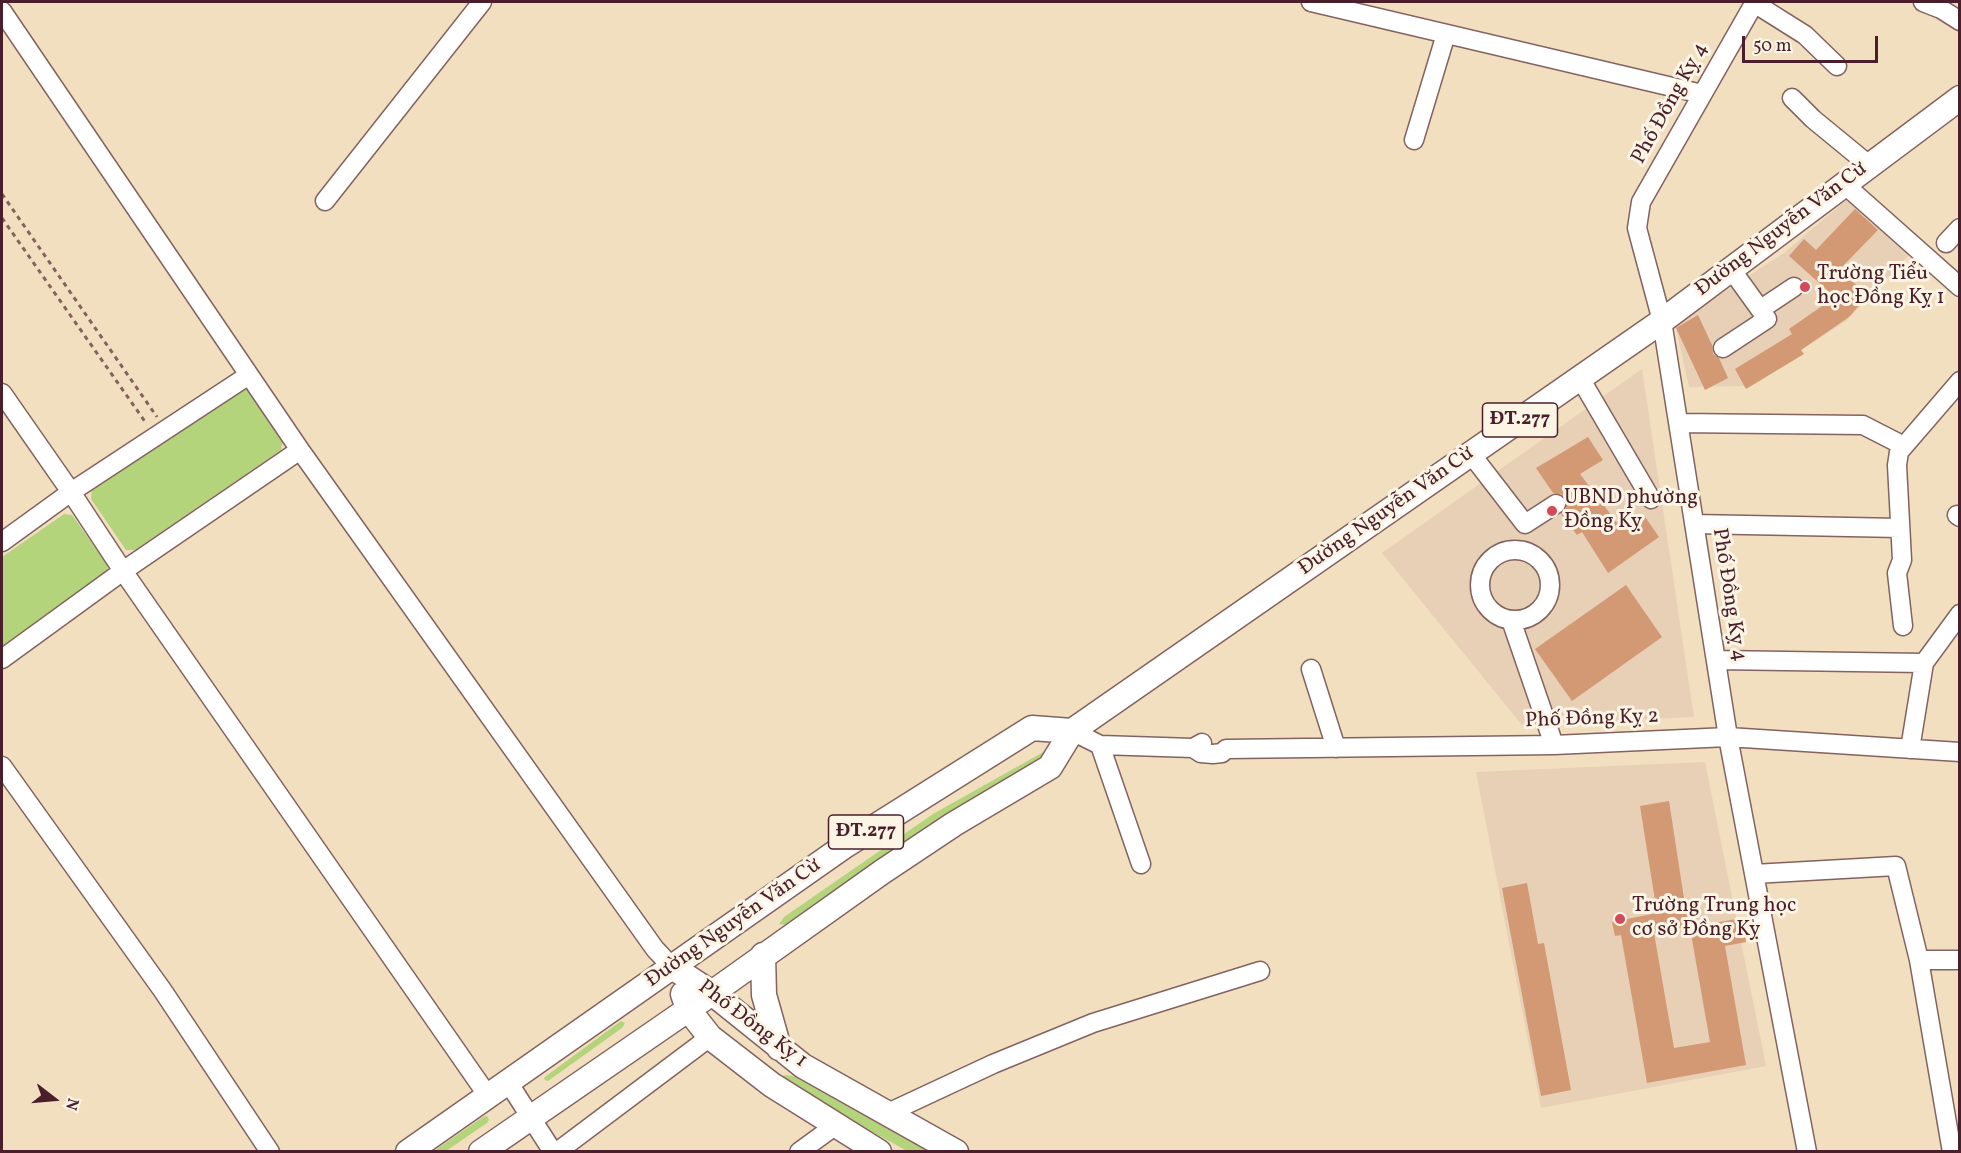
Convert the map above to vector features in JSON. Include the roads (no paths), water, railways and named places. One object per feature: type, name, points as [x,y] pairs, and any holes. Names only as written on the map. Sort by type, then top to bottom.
[{"type":"main road","name":"Đường Nguyễn Văn Cừ","points":[[481,1152],[918,848],[1050,767],[1072,731],[1662,321],[1869,165],[1957,104]]},
{"type":"main road","name":"Đường Nguyễn Văn Cừ","points":[[408,1152],[846,845],[1032,728],[1072,731]]},
{"type":"main road","points":[[763,955],[765,995],[779,1048]]},
{"type":"main road","name":"Phố Đồng Kỵ 1","points":[[672,967],[712,993],[803,1066],[956,1152]]},
{"type":"main road","name":"Phố Đồng Kỵ 1","points":[[672,967],[688,1008],[710,1037],[772,1085],[879,1152]]},
{"type":"street","points":[[325,201],[482,2]]},
{"type":"street","points":[[1311,2],[1702,94]]},
{"type":"street","points":[[1754,2],[1805,35],[1837,66]]},
{"type":"street","name":"Phố Đồng Kỵ 4","points":[[1754,2],[1641,202],[1637,228],[1662,321],[1728,737],[1807,1152]]},
{"type":"street","points":[[1923,2],[1941,9],[1959,21]]},
{"type":"street","points":[[2,11],[300,450],[655,949],[672,967]]},
{"type":"street","points":[[1414,140],[1446,34]]},
{"type":"street","points":[[1792,98],[1813,119],[1869,165]]},
{"type":"street","points":[[1844,184],[1959,287]]},
{"type":"street","points":[[1946,243],[1959,228]]},
{"type":"street","points":[[1723,348],[1767,319],[1731,269]]},
{"type":"street","points":[[1761,309],[1794,287]]},
{"type":"street","points":[[2,542],[71,492],[249,375]]},
{"type":"street","points":[[1580,378],[1650,499]]},
{"type":"street","points":[[1903,626],[1898,573],[1902,560],[1897,465],[1899,452],[1959,381]]},
{"type":"street","points":[[2,393],[488,1096]]},
{"type":"street","points":[[1678,423],[1863,424],[1904,446]]},
{"type":"street","points":[[2,659],[123,571],[300,450]]},
{"type":"street","points":[[1471,454],[1525,524]]},
{"type":"street","points":[[1512,550],[1525,524],[1556,504]]},
{"type":"street","points":[[1694,524],[1900,528]]},
{"type":"street","points":[[1524,551],[1535,556],[1543,564],[1550,586],[1548,597],[1542,608],[1533,615],[1523,620],[1511,620],[1500,618],[1483,602],[1480,579],[1491,559],[1501,552],[1524,551]]},
{"type":"street","points":[[1910,749],[1924,663],[1959,614]]},
{"type":"street","points":[[1511,620],[1554,746]]},
{"type":"street","points":[[1716,660],[1924,663]]},
{"type":"street","points":[[1311,669],[1335,748]]},
{"type":"street","name":"Phố Đồng Kỵ 2","points":[[1072,731],[1100,746],[1193,748],[1210,742],[1226,749],[1554,746],[1728,737],[1959,752]]},
{"type":"street","points":[[1100,746],[1141,864]]},
{"type":"street","points":[[2,766],[163,991],[270,1152]]},
{"type":"street","points":[[1754,874],[1896,866],[1919,960],[1952,1152]]},
{"type":"street","points":[[1919,960],[1959,960]]},
{"type":"street","points":[[888,1113],[993,1064],[1093,1023],[1260,971]]},
{"type":"street","points":[[508,1082],[555,1152],[710,1037]]},
{"type":"street","points":[[799,1152],[836,1125]]},
{"type":"place","name":"Trường Tiểu học Đồng Kỵ 1","points":[[1805,287]]},
{"type":"place","name":"UBND phường Đồng Kỵ","points":[[1552,511]]},
{"type":"place","name":"Trường Trung học cơ sở Đồng Kỵ","points":[[1620,919]]}]
